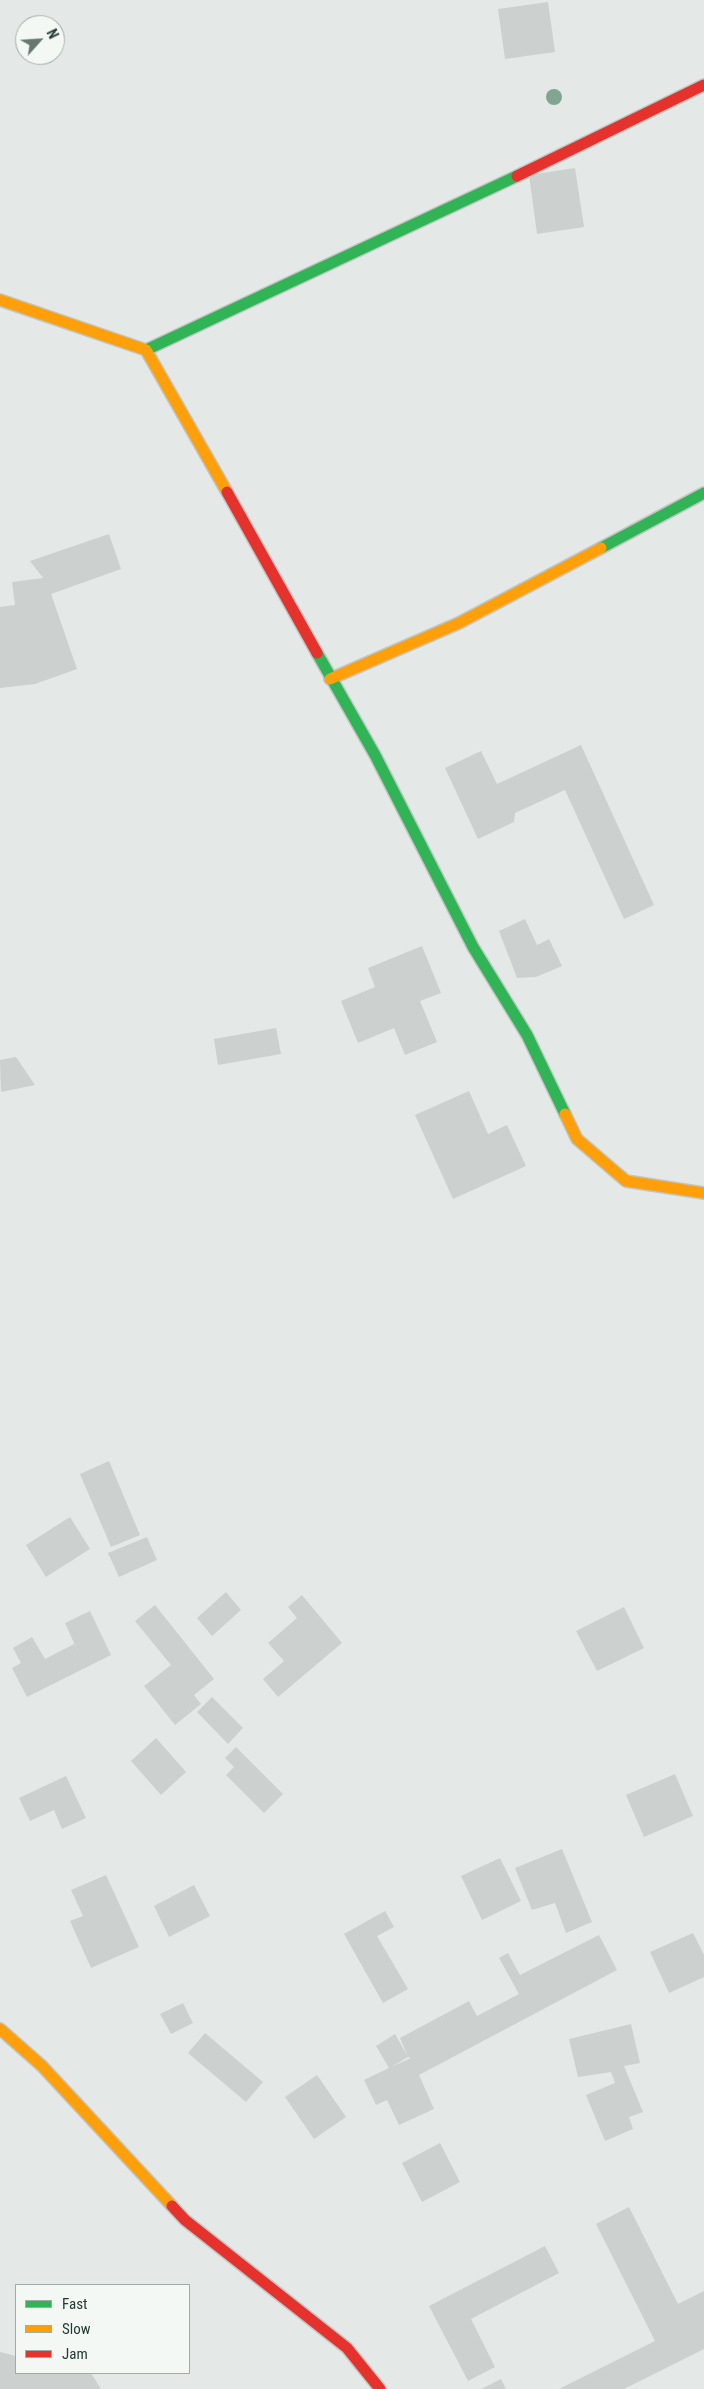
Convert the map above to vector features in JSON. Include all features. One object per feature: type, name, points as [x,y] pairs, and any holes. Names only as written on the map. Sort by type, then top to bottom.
[{"type":"street","points":[[146,350],[442,212],[704,85]]},
{"type":"street","points":[[0,300],[146,350],[330,679],[375,755],[473,947],[527,1035],[576,1139],[626,1181],[704,1193]]},
{"type":"street","points":[[330,679],[459,623],[704,493]]},
{"type":"street","points":[[0,2029],[42,2066],[184,2220],[347,2348],[380,2389]]},
{"type":"building","points":[[548,2],[555,52],[505,59],[498,9]]},
{"type":"building","points":[[575,168],[584,227],[537,234],[529,175]]},
{"type":"building","points":[[109,534],[121,569],[51,594],[77,669],[35,684],[0,688],[0,607],[15,605],[12,582],[43,578],[30,561]]},
{"type":"building","points":[[581,745],[654,905],[624,919],[565,790],[515,813],[514,822],[478,839],[445,768],[481,751],[497,784]]},
{"type":"building","points":[[525,919],[537,945],[549,939],[562,966],[536,977],[517,978],[499,931]]},
{"type":"building","points":[[422,946],[441,993],[420,1001],[437,1042],[405,1055],[394,1028],[358,1043],[341,1001],[375,987],[368,968]]},
{"type":"building","points":[[276,1028],[281,1054],[218,1065],[214,1039]]},
{"type":"building","points":[[16,1057],[35,1085],[1,1092],[0,1060]]},
{"type":"building","points":[[469,1091],[488,1134],[507,1125],[526,1166],[453,1199],[415,1115]]},
{"type":"building","points":[[109,1461],[140,1535],[111,1547],[80,1474]]},
{"type":"building","points":[[70,1517],[90,1549],[46,1577],[26,1545]]},
{"type":"building","points":[[147,1537],[157,1560],[119,1577],[108,1553]]},
{"type":"building","points":[[226,1592],[241,1610],[212,1636],[197,1618]]},
{"type":"building","points":[[302,1595],[342,1643],[278,1697],[263,1679],[284,1661],[268,1643],[297,1618],[288,1607]]},
{"type":"building","points":[[155,1605],[214,1679],[194,1695],[201,1704],[175,1725],[144,1686],[171,1665],[135,1621]]},
{"type":"building","points":[[624,1607],[644,1648],[597,1671],[576,1631]]},
{"type":"building","points":[[90,1611],[111,1655],[27,1697],[12,1668],[21,1663],[13,1648],[32,1637],[45,1659],[74,1644],[78,1652],[65,1623]]},
{"type":"building","points":[[212,1697],[243,1728],[228,1744],[197,1712]]},
{"type":"building","points":[[156,1738],[186,1772],[161,1795],[131,1761]]},
{"type":"building","points":[[236,1747],[283,1794],[264,1813],[226,1775],[234,1767],[225,1758]]},
{"type":"building","points":[[675,1774],[693,1816],[644,1837],[626,1795]]},
{"type":"building","points":[[66,1776],[86,1818],[62,1829],[54,1810],[30,1821],[19,1798]]},
{"type":"building","points":[[562,1849],[592,1922],[566,1933],[555,1903],[532,1910],[515,1868]]},
{"type":"building","points":[[500,1858],[521,1901],[482,1920],[461,1876]]},
{"type":"building","points":[[106,1875],[139,1947],[91,1968],[70,1921],[83,1916],[71,1890]]},
{"type":"building","points":[[194,1885],[210,1916],[169,1937],[154,1906]]},
{"type":"building","points":[[385,1911],[394,1927],[377,1936],[408,1989],[383,2003],[344,1934]]},
{"type":"building","points":[[693,1933],[704,1955],[704,1977],[669,1993],[650,1952]]},
{"type":"building","points":[[599,1935],[617,1970],[419,2075],[434,2109],[399,2125],[387,2100],[376,2105],[364,2080],[389,2068],[376,2046],[395,2034],[408,2057],[400,2038],[469,2001],[477,2016],[519,1994],[499,1958],[508,1953],[520,1975]],"holes":[[[408,2057],[411,2058],[391,2067]]]},
{"type":"building","points":[[183,2003],[193,2023],[171,2034],[160,2014]]},
{"type":"building","points":[[631,2024],[640,2063],[624,2066],[643,2112],[629,2117],[633,2129],[605,2141],[586,2095],[615,2083],[611,2072],[578,2077],[569,2039]]},
{"type":"building","points":[[205,2033],[263,2082],[246,2102],[188,2053]]},
{"type":"building","points":[[317,2075],[346,2117],[314,2139],[285,2097]]},
{"type":"building","points":[[440,2143],[460,2182],[422,2202],[402,2163]]},
{"type":"building","points":[[629,2207],[678,2304],[704,2291],[704,2349],[624,2389],[559,2389],[655,2341],[596,2224]]},
{"type":"building","points":[[545,2246],[559,2273],[471,2319],[495,2367],[468,2381],[429,2306]]},
{"type":"building","points":[[0,2352],[15,2356],[15,2374],[92,2374],[101,2389],[0,2389]]},
{"type":"building","points":[[501,2379],[506,2389],[481,2389]]},
{"type":"traffic: fast","points":[[146,350],[517,176]]},
{"type":"traffic: fast","points":[[601,548],[704,493]]},
{"type":"traffic: fast","points":[[317,653],[375,755],[473,947],[527,1035],[565,1114]]},
{"type":"traffic: slow","points":[[0,300],[146,350],[227,492]]},
{"type":"traffic: slow","points":[[330,679],[459,623],[601,548]]},
{"type":"traffic: slow","points":[[565,1114],[577,1139],[626,1181],[704,1193]]},
{"type":"traffic: slow","points":[[0,2029],[42,2066],[172,2206]]},
{"type":"traffic: jam","points":[[517,176],[704,85]]},
{"type":"traffic: jam","points":[[227,492],[317,653]]},
{"type":"traffic: jam","points":[[172,2206],[185,2220],[347,2348],[380,2389]]}]
